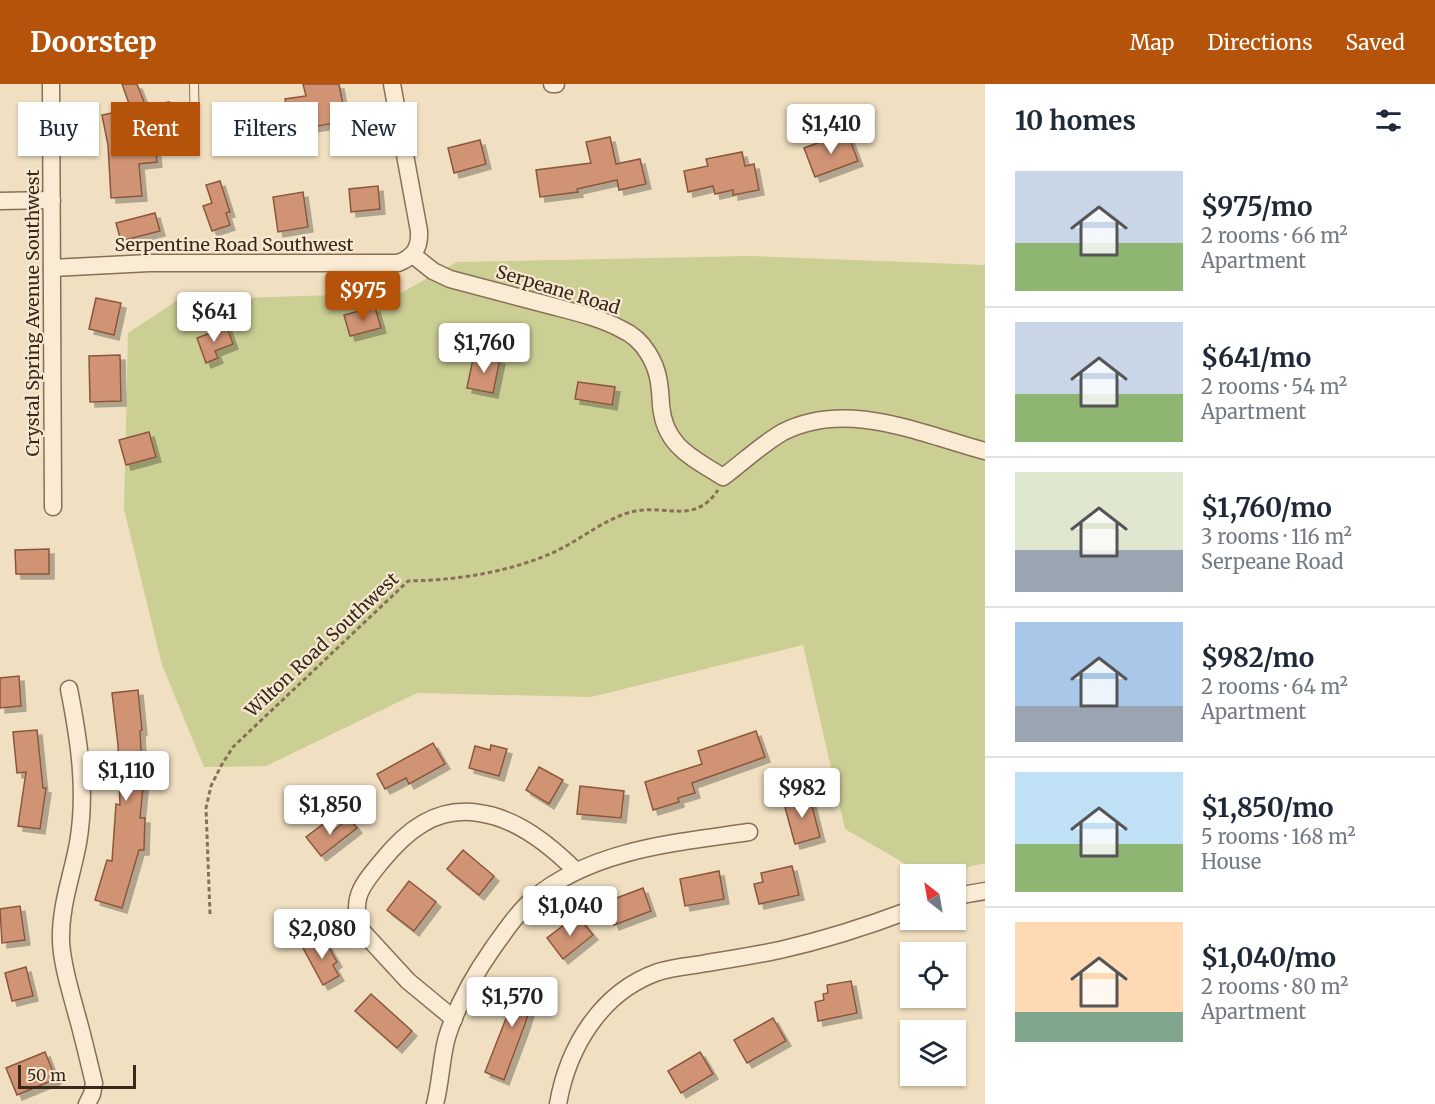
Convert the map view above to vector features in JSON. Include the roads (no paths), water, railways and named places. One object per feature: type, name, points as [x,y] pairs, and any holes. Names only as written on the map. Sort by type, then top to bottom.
[{"type":"street","name":"Crystal Spring Avenue Southwest","points":[[51,84],[53,507]]},
{"type":"street","points":[[392,84],[419,231],[420,240],[413,255]]},
{"type":"street","points":[[0,201],[52,200]]},
{"type":"street","name":"Serpentine Road Southwest","points":[[52,268],[148,263],[398,263],[413,255]]},
{"type":"street","name":"Serpeane Road","points":[[413,255],[434,271],[450,279],[567,310],[624,330],[643,346],[656,368],[660,385],[662,417],[674,442],[684,453],[723,477],[780,434],[818,419],[842,418],[876,422],[923,432],[985,451]]},
{"type":"street","points":[[69,689],[82,774],[82,809],[78,843],[64,901],[61,944],[65,970],[94,1083],[87,1104]]},
{"type":"street","points":[[454,1019],[408,981],[362,931],[356,908],[357,898],[364,881],[399,839],[418,825],[440,816],[478,812],[517,826],[540,839],[576,871]]},
{"type":"street","points":[[435,1104],[447,1038],[454,1019],[474,978],[506,929],[532,900],[559,880],[599,861],[646,849],[749,832]]},
{"type":"street","points":[[966,894],[985,891]]},
{"type":"street","points":[[558,1104],[568,1065],[589,1025],[605,1006],[637,981],[670,969],[780,950],[834,937],[900,914]]},
{"type":"lane","points":[[194,84],[194,102]]}]
